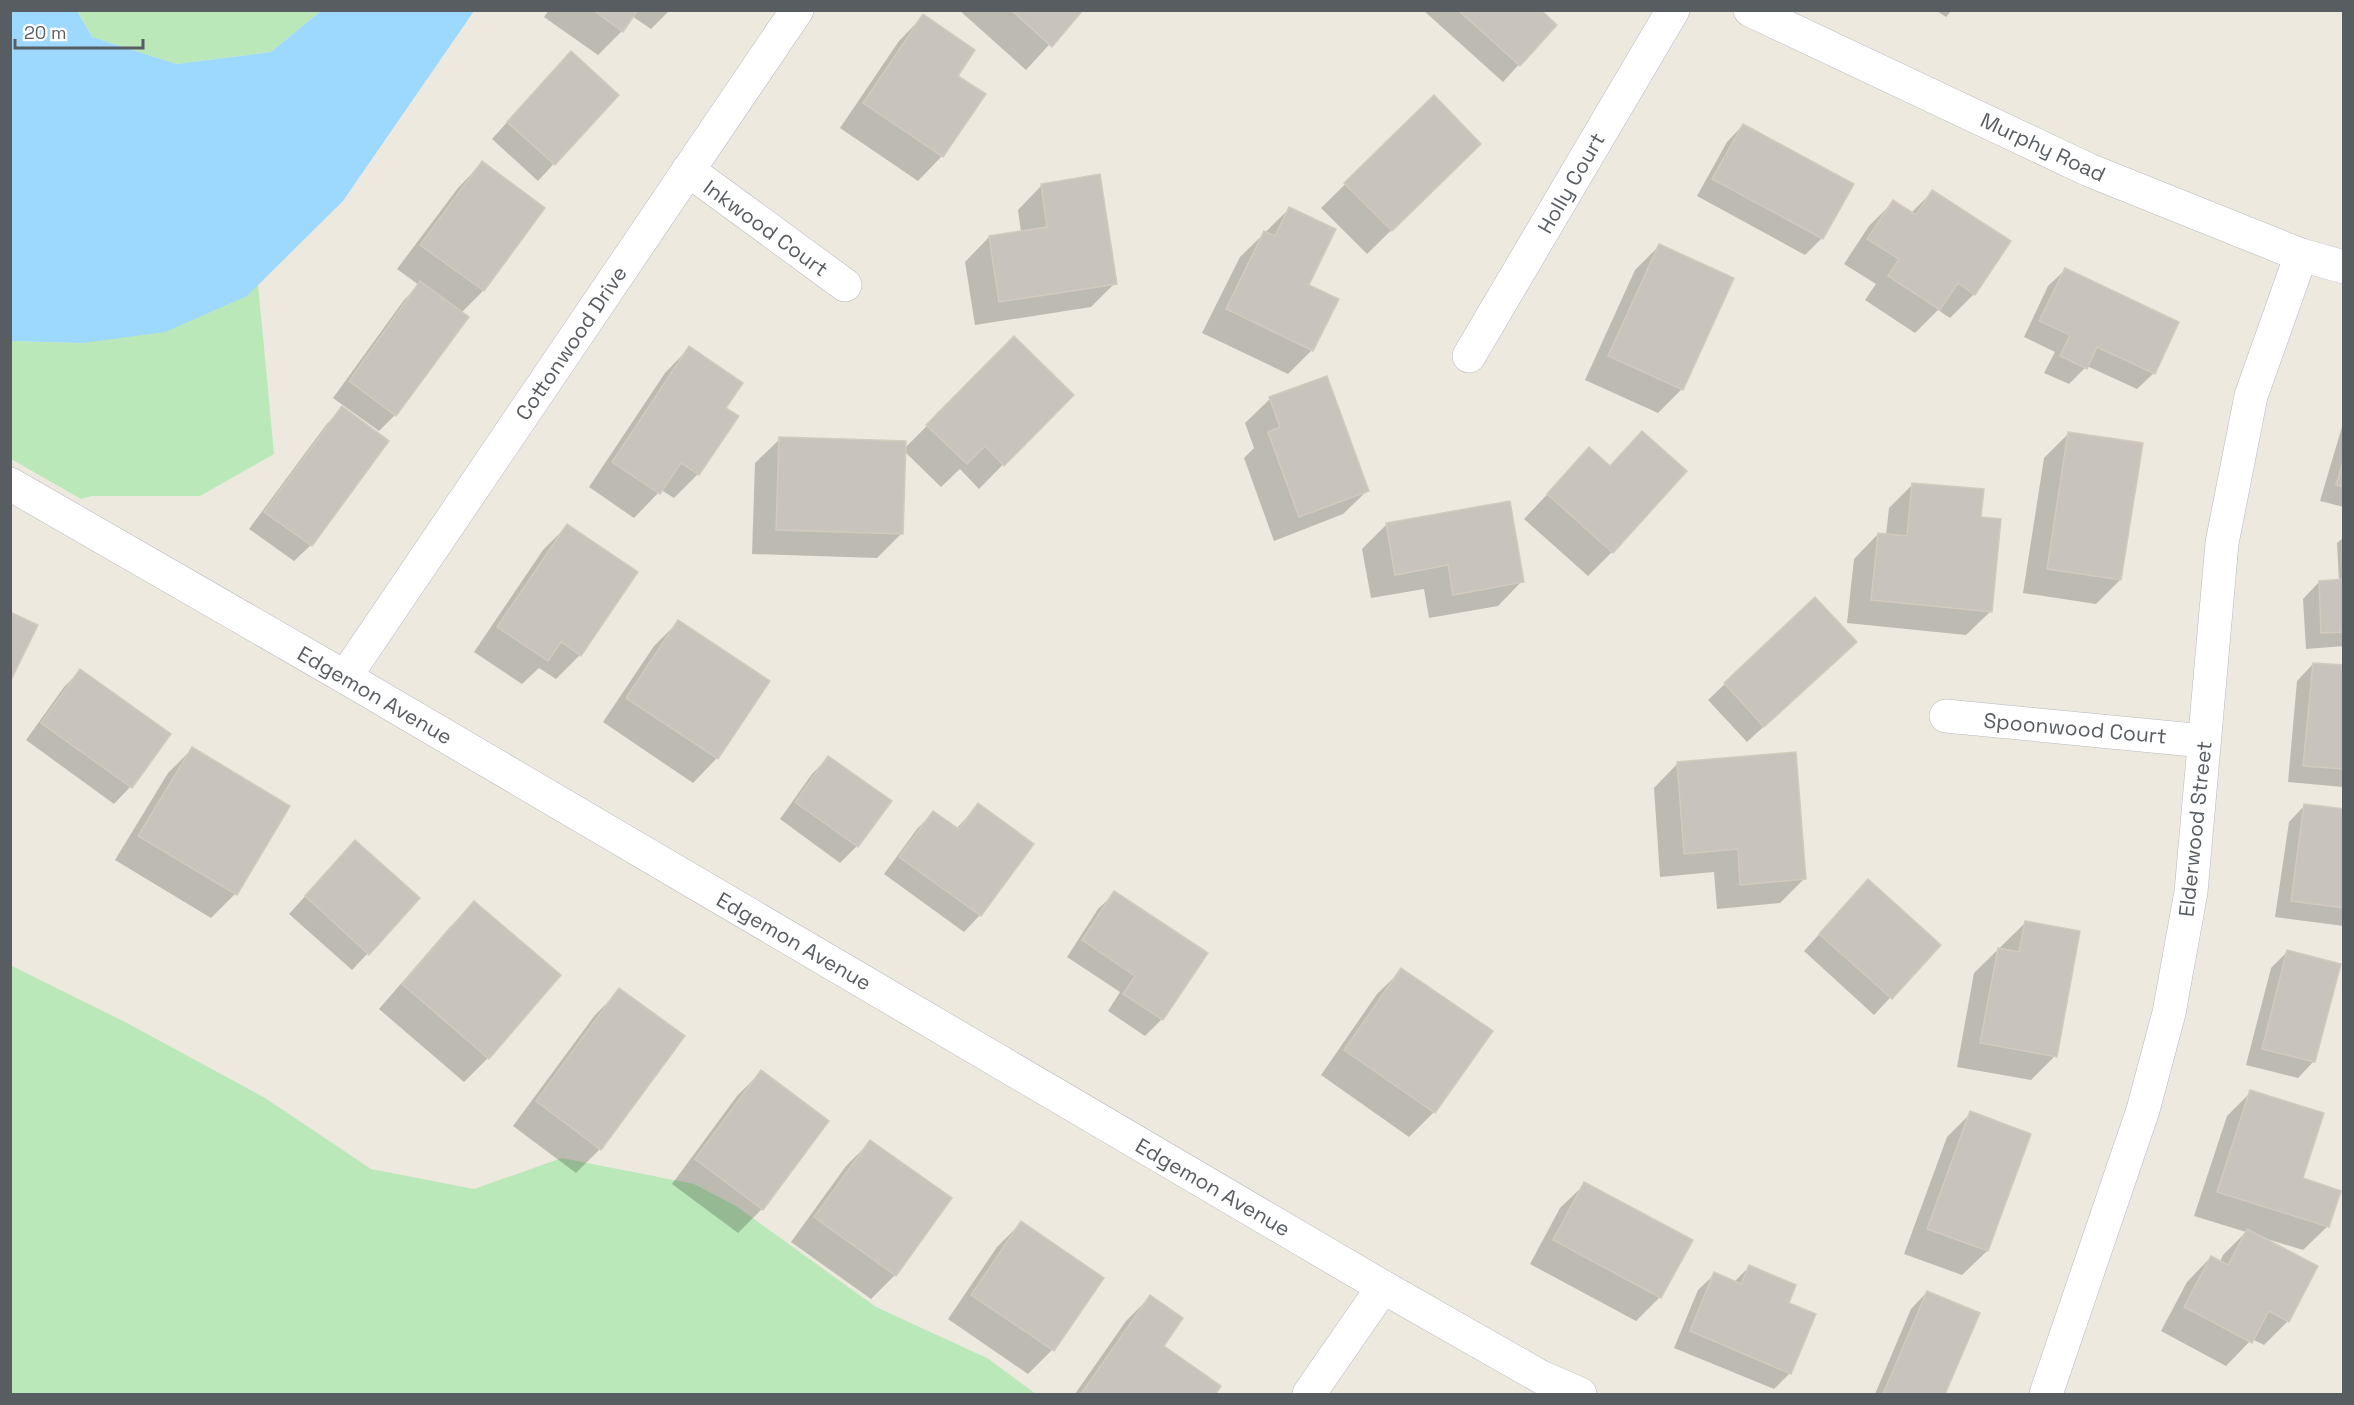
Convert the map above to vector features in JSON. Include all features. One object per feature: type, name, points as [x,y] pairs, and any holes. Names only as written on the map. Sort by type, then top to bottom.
[{"type":"street","name":"Cottonwood Drive","points":[[345,677],[797,10]]},
{"type":"street","name":"Holly Court","points":[[1469,356],[1672,10]]},
{"type":"street","name":"Murphy Road","points":[[1750,10],[2089,170],[2301,255],[2343,267]]},
{"type":"street","name":"Inkwood Court","points":[[688,170],[845,285]]},
{"type":"street","name":"Elderwood Street","points":[[2046,1395],[2143,1110],[2169,1013],[2191,892],[2222,543],[2251,396],[2301,255]]},
{"type":"street","name":"Edgemon Avenue","points":[[10,484],[345,677],[1383,1287],[1541,1377],[1580,1395]]},
{"type":"street","name":"Spoonwood Court","points":[[1946,716],[2204,741]]},
{"type":"street","points":[[1309,1395],[1383,1287]]},
{"type":"green space","points":[[77,11],[321,11],[271,52],[176,64],[92,37]]},
{"type":"green space","points":[[258,284],[274,454],[200,496],[92,496],[81,499],[11,459],[11,341],[83,343],[246,296]]},
{"type":"green space","points":[[10,965],[127,1023],[265,1098],[371,1169],[474,1189],[562,1158],[694,1184],[736,1206],[876,1307],[987,1358],[1036,1394],[11,1394]]},
{"type":"water","points":[[11,10],[77,11],[92,37],[176,64],[271,52],[321,11],[474,11],[343,201],[247,296],[165,332],[83,343],[11,341]]},
{"type":"building","points":[[593,10],[638,10],[623,32]]},
{"type":"building","points":[[1011,10],[1083,10],[1052,47]]},
{"type":"building","points":[[1458,10],[1541,10],[1557,25],[1520,66]]},
{"type":"building","points":[[923,14],[975,50],[958,76],[986,94],[943,157],[863,103]]},
{"type":"building","points":[[571,51],[619,95],[555,165],[507,122]]},
{"type":"building","points":[[1434,95],[1481,144],[1392,231],[1344,183]]},
{"type":"building","points":[[1743,124],[1854,184],[1823,239],[1712,179]]},
{"type":"building","points":[[482,161],[545,208],[484,291],[420,245]]},
{"type":"building","points":[[1100,174],[1117,284],[999,302],[989,236],[1047,227],[1041,184]]},
{"type":"building","points":[[1932,190],[2011,241],[1975,295],[1958,283],[1940,310],[1888,276],[1899,259],[1867,239],[1893,200],[1916,215]]},
{"type":"building","points":[[1289,207],[1336,229],[1309,285],[1339,299],[1313,351],[1226,309],[1264,231],[1275,236]]},
{"type":"building","points":[[1659,244],[1734,278],[1683,390],[1608,356]]},
{"type":"building","points":[[2065,268],[2179,322],[2155,374],[2097,347],[2087,369],[2060,356],[2070,335],[2039,321]]},
{"type":"building","points":[[420,281],[469,317],[396,416],[349,381]]},
{"type":"building","points":[[1014,336],[1074,395],[1004,466],[985,446],[967,464],[926,425]]},
{"type":"building","points":[[689,346],[743,383],[726,408],[739,416],[699,475],[681,463],[660,494],[612,462]]},
{"type":"building","points":[[1327,376],[1369,491],[1299,517],[1268,432],[1280,427],[1269,397]]},
{"type":"building","points":[[342,406],[389,441],[312,546],[264,512]]},
{"type":"building","points":[[1642,431],[1687,471],[1613,553],[1547,494],[1589,447],[1610,466]]},
{"type":"building","points":[[2068,432],[2143,443],[2121,580],[2047,569]]},
{"type":"building","points":[[779,437],[906,441],[903,534],[776,530]]},
{"type":"building","points":[[2344,458],[2344,487],[2336,485]]},
{"type":"building","points":[[1912,483],[1984,489],[1981,517],[2001,519],[1992,612],[1871,600],[1878,533],[1907,536]]},
{"type":"building","points":[[1510,501],[1524,582],[1453,595],[1448,565],[1395,575],[1386,523]]},
{"type":"building","points":[[567,524],[638,572],[581,656],[561,642],[548,661],[497,627]]},
{"type":"building","points":[[2344,579],[2344,632],[2321,633],[2319,581]]},
{"type":"building","points":[[1815,597],[1857,642],[1764,727],[1724,683]]},
{"type":"building","points":[[10,612],[38,625],[10,682]]},
{"type":"building","points":[[678,620],[770,681],[718,759],[626,698]]},
{"type":"building","points":[[2313,663],[2344,665],[2344,769],[2303,766]]},
{"type":"building","points":[[80,669],[171,734],[132,788],[41,723]]},
{"type":"building","points":[[192,747],[290,806],[237,895],[138,836]]},
{"type":"building","points":[[1796,752],[1806,879],[1740,885],[1738,849],[1684,854],[1677,762]]},
{"type":"building","points":[[828,756],[892,801],[858,847],[795,802]]},
{"type":"building","points":[[978,803],[1034,844],[981,916],[899,857],[933,811],[959,829]]},
{"type":"building","points":[[2304,804],[2344,809],[2344,908],[2291,901]]},
{"type":"building","points":[[355,840],[420,898],[369,955],[305,896]]},
{"type":"building","points":[[1868,879],[1941,945],[1892,999],[1819,934]]},
{"type":"building","points":[[1114,891],[1208,953],[1163,1020],[1123,994],[1135,976],[1082,940]]},
{"type":"building","points":[[474,901],[561,975],[489,1059],[402,984]]},
{"type":"building","points":[[2025,921],[2080,931],[2057,1057],[1980,1043],[1998,948],[2019,952]]},
{"type":"building","points":[[2287,950],[2341,964],[2315,1062],[2262,1049]]},
{"type":"building","points":[[1401,968],[1493,1031],[1435,1113],[1344,1050]]},
{"type":"building","points":[[619,988],[685,1036],[601,1150],[536,1101]]},
{"type":"building","points":[[761,1070],[829,1121],[763,1210],[695,1159]]},
{"type":"building","points":[[2250,1090],[2324,1113],[2303,1178],[2341,1191],[2329,1227],[2217,1192]]},
{"type":"building","points":[[1970,1111],[2031,1134],[1988,1251],[1927,1229]]},
{"type":"building","points":[[870,1140],[952,1198],[896,1276],[814,1217]]},
{"type":"building","points":[[1584,1182],[1693,1240],[1661,1298],[1553,1240]]},
{"type":"building","points":[[1021,1221],[1104,1278],[1054,1351],[971,1295]]},
{"type":"building","points":[[2247,1229],[2318,1266],[2289,1322],[2269,1311],[2252,1343],[2184,1307],[2211,1256],[2228,1265]]},
{"type":"building","points":[[1749,1265],[1796,1285],[1789,1303],[1816,1314],[1791,1374],[1690,1331],[1714,1272],[1741,1284]]},
{"type":"building","points":[[1927,1291],[1980,1313],[1945,1394],[1883,1394]]},
{"type":"building","points":[[1150,1295],[1183,1318],[1164,1346],[1221,1386],[1216,1394],[1081,1394]]}]
